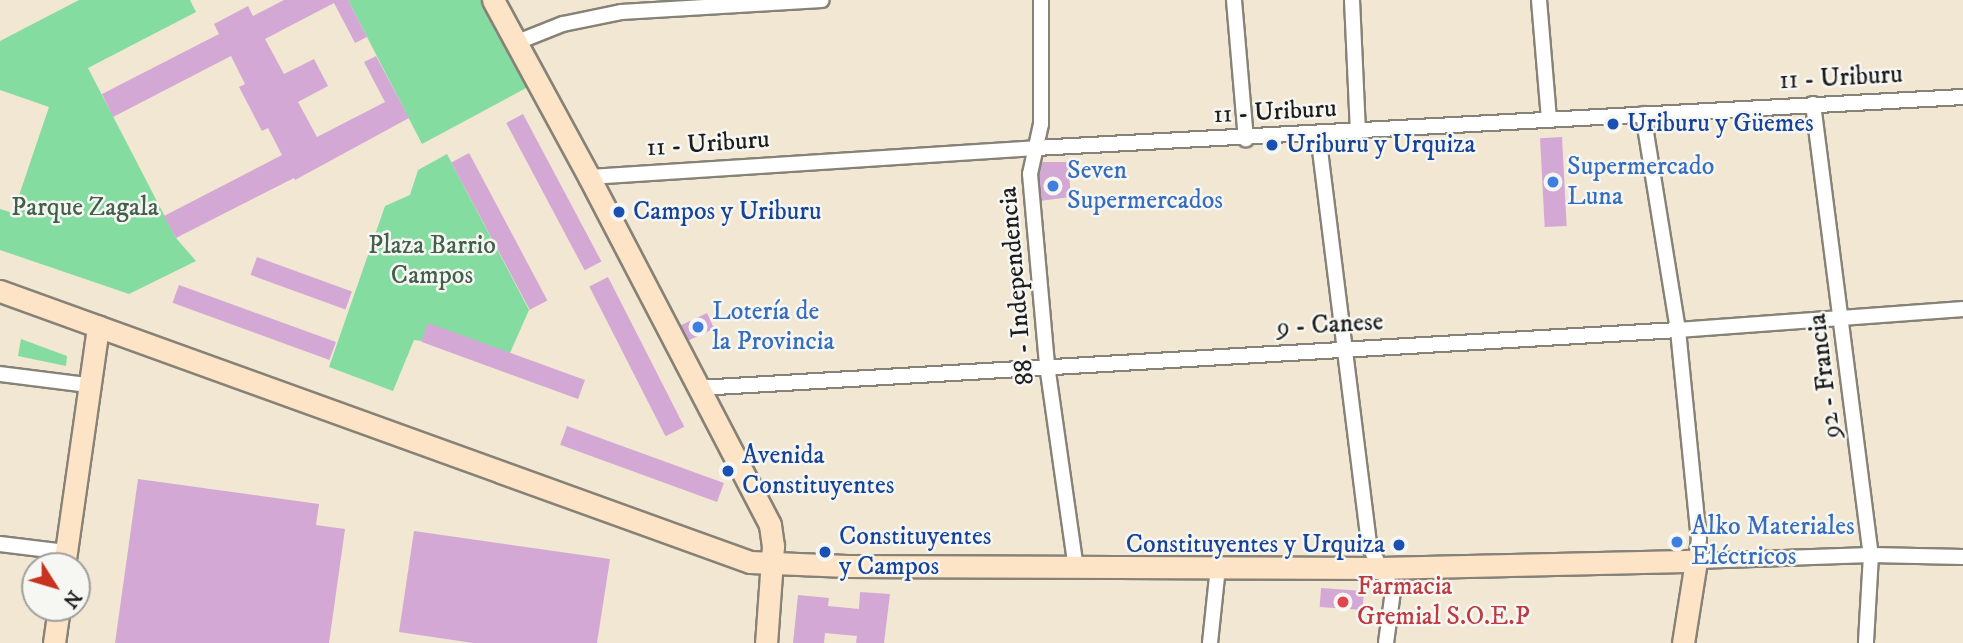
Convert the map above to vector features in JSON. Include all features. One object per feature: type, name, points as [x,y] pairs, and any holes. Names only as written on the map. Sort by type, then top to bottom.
[{"type":"main road","points":[[493,0],[589,177],[770,525],[772,565],[766,643]]},
{"type":"main road","points":[[0,291],[729,557],[772,565],[1076,568],[1380,568],[1696,561],[1683,643]]},
{"type":"main road","points":[[66,552],[87,385],[98,326]]},
{"type":"main road","points":[[54,643],[57,622]]},
{"type":"street","points":[[515,43],[563,24],[621,12],[822,0]]},
{"type":"street","name":"88 - Independencia","points":[[1041,0],[1041,124],[1030,174],[1047,365],[1076,568]]},
{"type":"street","points":[[1234,0],[1246,139]]},
{"type":"street","points":[[1352,0],[1358,132]]},
{"type":"street","points":[[1539,0],[1549,120]]},
{"type":"street","name":"11 - Uriburu","points":[[589,177],[1035,148],[1246,139],[1963,97]]},
{"type":"street","name":"92 - Francia","points":[[1813,104],[1843,317],[1871,555],[1866,643]]},
{"type":"street","points":[[1643,114],[1678,330],[1699,539],[1696,561],[1871,555],[1963,557]]},
{"type":"street","points":[[1318,135],[1369,546],[1393,591],[1386,643]]},
{"type":"street","name":"9 - Canese","points":[[699,388],[1047,365],[1678,330],[1963,309]]},
{"type":"street","points":[[0,374],[87,385]]},
{"type":"street","points":[[0,544],[35,552]]},
{"type":"street","points":[[1210,643],[1218,568]]},
{"type":"green space","name":"Parque Zagala","points":[[79,0],[190,0],[196,12],[88,68],[176,238],[196,261],[129,294],[0,250],[0,209],[13,213],[49,107],[0,90],[0,41]]},
{"type":"green space","points":[[348,0],[484,0],[528,87],[422,144]]},
{"type":"green space","name":"Plaza Barrio Campos","points":[[447,154],[529,310],[510,353],[414,340],[393,391],[329,367],[385,206],[410,195],[418,170]]},
{"type":"green space","points":[[21,339],[67,356],[66,366],[18,356]]},
{"type":"building","points":[[284,0],[348,0],[367,37],[355,43],[334,3],[265,39],[284,74],[314,59],[328,86],[298,102],[317,137],[385,102],[364,62],[376,56],[409,118],[295,180],[294,178],[176,238],[164,216],[282,155],[268,128],[262,131],[239,87],[245,84],[231,56],[113,117],[102,94],[219,34],[214,24],[248,6],[253,16]]},
{"type":"building","points":[[523,114],[601,261],[585,270],[506,123]]},
{"type":"building","name":"Supermercado Luna","points":[[1562,137],[1567,226],[1545,227],[1540,138]]},
{"type":"building","points":[[469,153],[547,300],[530,310],[451,162]]},
{"type":"building","name":"Seven Supermercados","points":[[1040,162],[1068,162],[1071,197],[1039,201],[1035,174]]},
{"type":"building","points":[[257,257],[352,292],[345,309],[251,275]]},
{"type":"building","points":[[608,277],[684,427],[666,436],[589,287]]},
{"type":"building","points":[[179,285],[336,342],[329,360],[173,303]]},
{"type":"building","name":"Lotería de la Provincia","points":[[707,313],[714,328],[688,341],[681,325]]},
{"type":"building","points":[[428,323],[585,380],[578,399],[421,342]]},
{"type":"building","points":[[567,426],[724,483],[717,502],[560,445]]},
{"type":"building","points":[[138,479],[319,504],[316,525],[345,529],[329,643],[115,643]]},
{"type":"building","points":[[414,531],[610,559],[597,643],[473,643],[399,632]]},
{"type":"building","name":"Farmacia Gremial S.O.E.P","points":[[1321,588],[1364,591],[1363,610],[1320,607]]},
{"type":"building","points":[[860,592],[890,594],[884,643],[856,643],[857,636],[825,633],[824,643],[793,643],[798,595],[829,598],[828,606],[859,609]]},
{"type":"place","name":"Uriburu y Güemes","points":[[1613,124]]},
{"type":"place","name":"Uriburu y Urquiza","points":[[1272,145]]},
{"type":"place","name":"Supermercado Luna","points":[[1553,182]]},
{"type":"place","name":"Seven Supermercados","points":[[1053,186]]},
{"type":"place","name":"Campos y Uriburu","points":[[619,212]]},
{"type":"place","name":"Lotería de la Provincia","points":[[698,327]]},
{"type":"place","name":"Avenida Constituyentes","points":[[728,471]]},
{"type":"place","name":"Alko Materiales Eléctricos","points":[[1677,542]]},
{"type":"place","name":"Constituyentes y Urquiza","points":[[1399,545]]},
{"type":"place","name":"Constituyentes y Campos","points":[[825,552]]},
{"type":"place","name":"Farmacia Gremial S.O.E.P","points":[[1343,602]]}]
